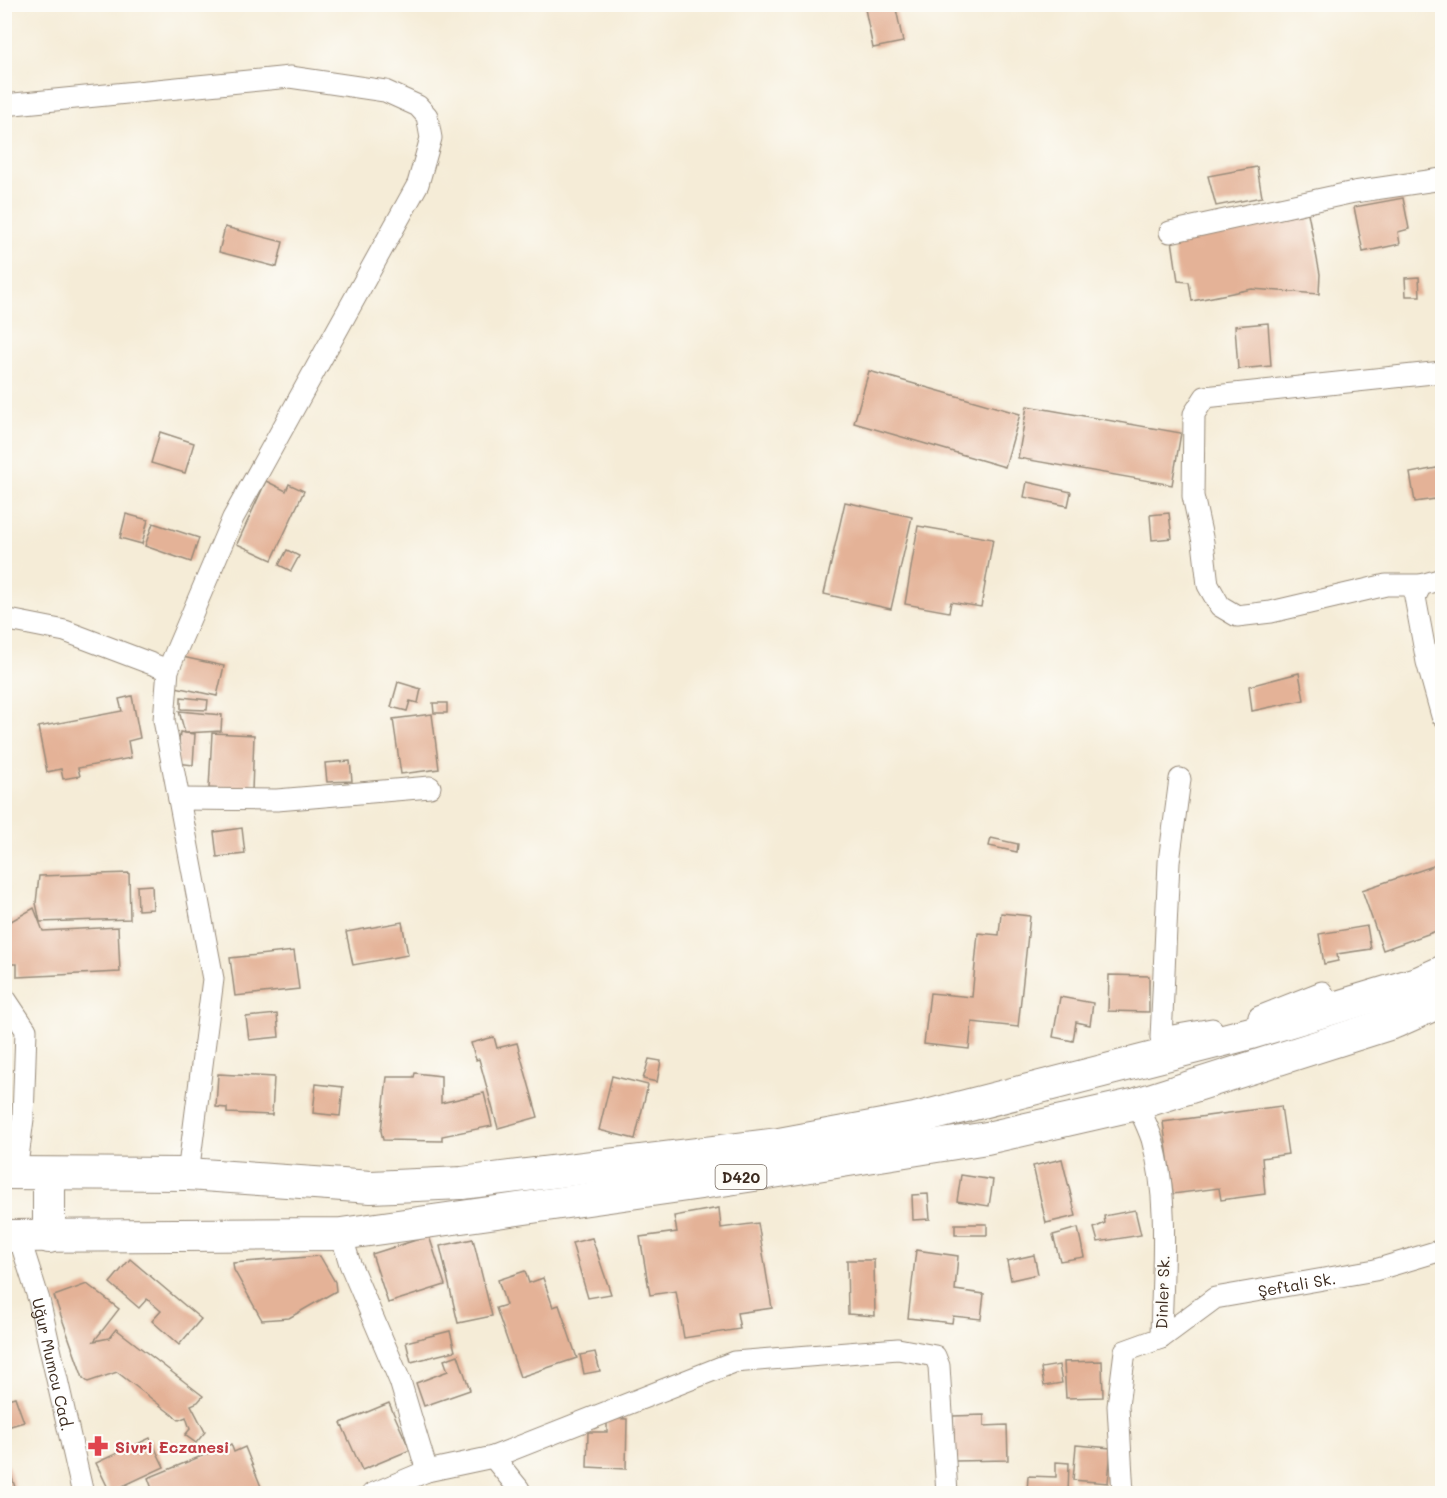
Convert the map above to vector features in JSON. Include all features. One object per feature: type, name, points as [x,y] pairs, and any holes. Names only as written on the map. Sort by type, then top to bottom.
[{"type":"highway","points":[[10,1173],[188,1174],[371,1187],[451,1183],[779,1144],[915,1119],[1251,1033],[1420,982],[1443,972]]},
{"type":"highway","name":"D420","points":[[24,1236],[341,1234],[723,1180],[976,1140],[1137,1104],[1395,1022],[1443,1001]]},
{"type":"highway","points":[[24,1236],[49,1174]]},
{"type":"street","points":[[4,105],[290,77],[385,91],[418,106],[427,116],[431,138],[418,184],[233,518],[168,670],[164,720],[213,979],[188,1174]]},
{"type":"street","points":[[1170,232],[1354,192],[1443,179]]},
{"type":"street","points":[[1443,372],[1205,397],[1194,414],[1193,496],[1203,542],[1208,585],[1220,606],[1237,616],[1270,612],[1386,585],[1421,585],[1443,579]]},
{"type":"street","points":[[1421,585],[1415,597],[1439,689],[1443,716]]},
{"type":"street","points":[[4,619],[65,632],[168,670]]},
{"type":"street","points":[[1180,779],[1169,862],[1161,1038],[1240,1024],[1322,992],[1332,1008]]},
{"type":"street","points":[[179,799],[277,800],[430,787]]},
{"type":"street","points":[[4,997],[26,1030],[23,1119],[10,1173]]},
{"type":"street","name":"Dinler Sk.","points":[[1124,1494],[1118,1406],[1125,1351],[1161,1338],[1163,1243],[1159,1187],[1152,1139],[1137,1104]]},
{"type":"street","points":[[341,1234],[350,1264],[400,1381],[427,1471]]},
{"type":"street","name":"Uğur Mumcu Cad.","points":[[24,1236],[82,1494]]},
{"type":"street","name":"Şeftali Sk.","points":[[1161,1338],[1215,1298],[1375,1270],[1443,1250]]},
{"type":"street","points":[[370,1493],[427,1471],[493,1457],[734,1362],[898,1349],[935,1356],[939,1366],[947,1494]]},
{"type":"street","points":[[493,1457],[519,1489],[519,1494]]},
{"type":"building","points":[[864,4],[895,4],[903,42],[873,48]]},
{"type":"building","points":[[1257,167],[1262,197],[1216,206],[1208,176]]},
{"type":"building","points":[[1403,198],[1409,229],[1398,232],[1400,244],[1363,252],[1354,207]]},
{"type":"building","points":[[1308,213],[1320,274],[1319,294],[1252,289],[1192,301],[1189,282],[1178,281],[1172,240]]},
{"type":"building","points":[[225,227],[283,242],[277,267],[219,252]]},
{"type":"building","points":[[1419,277],[1420,296],[1406,296],[1405,278]]},
{"type":"building","points":[[1268,323],[1271,366],[1238,369],[1235,326]]},
{"type":"building","points":[[869,371],[1020,414],[1005,467],[854,423]]},
{"type":"building","points":[[1027,406],[1181,433],[1172,485],[1018,458]]},
{"type":"building","points":[[160,432],[194,443],[185,473],[151,463]]},
{"type":"building","points":[[1442,467],[1442,498],[1415,502],[1410,473]]},
{"type":"building","points":[[266,481],[286,491],[289,484],[304,491],[272,560],[237,544]]},
{"type":"building","points":[[1027,482],[1071,492],[1068,506],[1024,497]]},
{"type":"building","points":[[845,502],[912,517],[891,609],[824,594]]},
{"type":"building","points":[[1169,513],[1172,538],[1152,540],[1150,515]]},
{"type":"building","points":[[126,514],[148,520],[142,544],[120,538]]},
{"type":"building","points":[[153,523],[199,538],[191,562],[145,546]]},
{"type":"building","points":[[918,526],[993,539],[981,607],[951,602],[949,612],[905,604]]},
{"type":"building","points":[[287,550],[299,556],[291,571],[279,565]]},
{"type":"building","points":[[178,656],[224,666],[217,696],[171,686]]},
{"type":"building","points":[[1299,673],[1304,700],[1252,711],[1249,686]]},
{"type":"building","points":[[398,682],[421,689],[418,703],[410,701],[407,711],[391,707]]},
{"type":"building","points":[[132,696],[140,738],[128,741],[131,758],[78,768],[80,776],[63,779],[61,769],[47,772],[38,727],[122,711],[119,699]]},
{"type":"building","points":[[181,697],[208,700],[207,710],[181,709]]},
{"type":"building","points":[[433,703],[447,703],[447,713],[434,713]]},
{"type":"building","points":[[179,711],[222,715],[221,731],[185,733]]},
{"type":"building","points":[[432,714],[439,769],[401,774],[393,719]]},
{"type":"building","points":[[180,732],[195,734],[193,765],[177,763]]},
{"type":"building","points":[[212,733],[254,735],[252,791],[209,788]]},
{"type":"building","points":[[350,761],[352,781],[327,782],[325,763]]},
{"type":"building","points":[[242,828],[245,854],[217,857],[214,832]]},
{"type":"building","points":[[991,838],[1018,844],[1017,852],[989,846]]},
{"type":"building","points":[[1442,863],[1442,929],[1383,950],[1362,890]]},
{"type":"building","points":[[129,873],[130,919],[40,922],[36,903],[39,876]]},
{"type":"building","points":[[152,885],[153,909],[138,910],[137,886]]},
{"type":"building","points":[[34,908],[43,931],[118,927],[120,972],[17,977],[17,964],[5,964],[4,925]]},
{"type":"building","points":[[1001,913],[1030,916],[1018,1027],[972,1022],[969,1049],[924,1044],[930,993],[972,997],[978,933],[999,935]]},
{"type":"building","points":[[402,922],[408,955],[353,965],[346,932]]},
{"type":"building","points":[[1367,926],[1371,949],[1337,954],[1338,961],[1324,964],[1319,934]]},
{"type":"building","points":[[294,951],[299,989],[235,996],[230,958]]},
{"type":"building","points":[[1109,975],[1149,976],[1149,1012],[1108,1011]]},
{"type":"building","points":[[1060,997],[1093,1003],[1090,1025],[1076,1022],[1073,1041],[1053,1037]]},
{"type":"building","points":[[277,1014],[279,1037],[249,1040],[246,1017]]},
{"type":"building","points":[[494,1037],[497,1048],[517,1043],[538,1117],[498,1128],[479,1059],[476,1060],[471,1043]]},
{"type":"building","points":[[649,1059],[661,1061],[657,1082],[643,1079]]},
{"type":"building","points":[[415,1073],[441,1076],[441,1103],[484,1093],[492,1126],[442,1136],[442,1141],[383,1140],[381,1131],[387,1077],[414,1077]]},
{"type":"building","points":[[218,1074],[274,1077],[272,1115],[227,1113],[227,1108],[216,1107]]},
{"type":"building","points":[[612,1076],[648,1085],[635,1139],[599,1130]]},
{"type":"building","points":[[316,1084],[343,1087],[340,1116],[313,1113]]},
{"type":"building","points":[[1281,1106],[1288,1154],[1262,1158],[1265,1194],[1221,1200],[1219,1188],[1173,1194],[1163,1122]]},
{"type":"building","points":[[1062,1159],[1076,1216],[1046,1223],[1033,1166]]},
{"type":"building","points":[[961,1175],[993,1180],[989,1206],[957,1201]]},
{"type":"building","points":[[928,1194],[930,1219],[913,1220],[912,1195]]},
{"type":"building","points":[[719,1208],[721,1228],[758,1223],[772,1308],[737,1313],[740,1329],[684,1338],[676,1291],[650,1295],[640,1237],[677,1232],[674,1216]]},
{"type":"building","points":[[1135,1210],[1141,1235],[1098,1242],[1094,1228],[1105,1223],[1104,1216]]},
{"type":"building","points":[[955,1224],[987,1224],[987,1235],[955,1235]]},
{"type":"building","points":[[1078,1228],[1084,1257],[1060,1261],[1053,1235]]},
{"type":"building","points":[[429,1236],[445,1285],[388,1303],[372,1254]]},
{"type":"building","points":[[592,1238],[611,1294],[588,1298],[572,1243]]},
{"type":"building","points":[[473,1239],[492,1316],[458,1323],[440,1246]]},
{"type":"building","points":[[916,1250],[958,1256],[955,1290],[984,1294],[981,1319],[953,1316],[952,1323],[908,1318]]},
{"type":"building","points":[[1034,1255],[1038,1274],[1011,1280],[1007,1261]]},
{"type":"building","points":[[320,1256],[335,1282],[336,1291],[289,1318],[262,1320],[234,1270],[233,1263]]},
{"type":"building","points":[[130,1259],[201,1319],[179,1345],[152,1321],[161,1311],[147,1299],[139,1308],[110,1283]]},
{"type":"building","points":[[847,1260],[874,1260],[875,1316],[848,1314]]},
{"type":"building","points":[[525,1271],[529,1283],[543,1278],[553,1307],[559,1305],[577,1358],[520,1377],[496,1308],[506,1305],[498,1280]]},
{"type":"building","points":[[87,1284],[119,1309],[94,1341],[109,1338],[116,1329],[203,1396],[191,1405],[205,1432],[196,1443],[185,1435],[190,1429],[186,1417],[179,1420],[117,1372],[88,1382],[83,1378],[54,1296]]},
{"type":"building","points":[[450,1331],[455,1351],[411,1362],[406,1342]]},
{"type":"building","points":[[595,1352],[600,1371],[584,1374],[580,1355]]},
{"type":"building","points":[[458,1355],[470,1390],[424,1406],[416,1383],[448,1371],[444,1360]]},
{"type":"building","points":[[1102,1361],[1103,1397],[1066,1398],[1064,1362]]},
{"type":"building","points":[[1059,1365],[1062,1383],[1044,1386],[1041,1368]]},
{"type":"building","points":[[15,1397],[24,1422],[4,1428],[4,1400]]},
{"type":"building","points":[[389,1403],[410,1450],[362,1470],[341,1423]]},
{"type":"building","points":[[984,1415],[984,1426],[1007,1425],[1008,1460],[955,1461],[953,1416]]},
{"type":"building","points":[[607,1418],[627,1419],[626,1469],[587,1467],[588,1432],[607,1432]]},
{"type":"building","points":[[150,1438],[164,1467],[110,1492],[96,1463]]},
{"type":"building","points":[[231,1444],[234,1452],[245,1447],[264,1494],[154,1494],[148,1478]]},
{"type":"building","points":[[1076,1445],[1111,1448],[1108,1483],[1073,1480]]},
{"type":"building","points":[[5,1455],[17,1494],[4,1494]]},
{"type":"building","points":[[1056,1462],[1069,1463],[1068,1494],[1027,1493],[1028,1476],[1056,1477]]},
{"type":"place","name":"Sivri Eczanesi","points":[[98,1446]]}]
